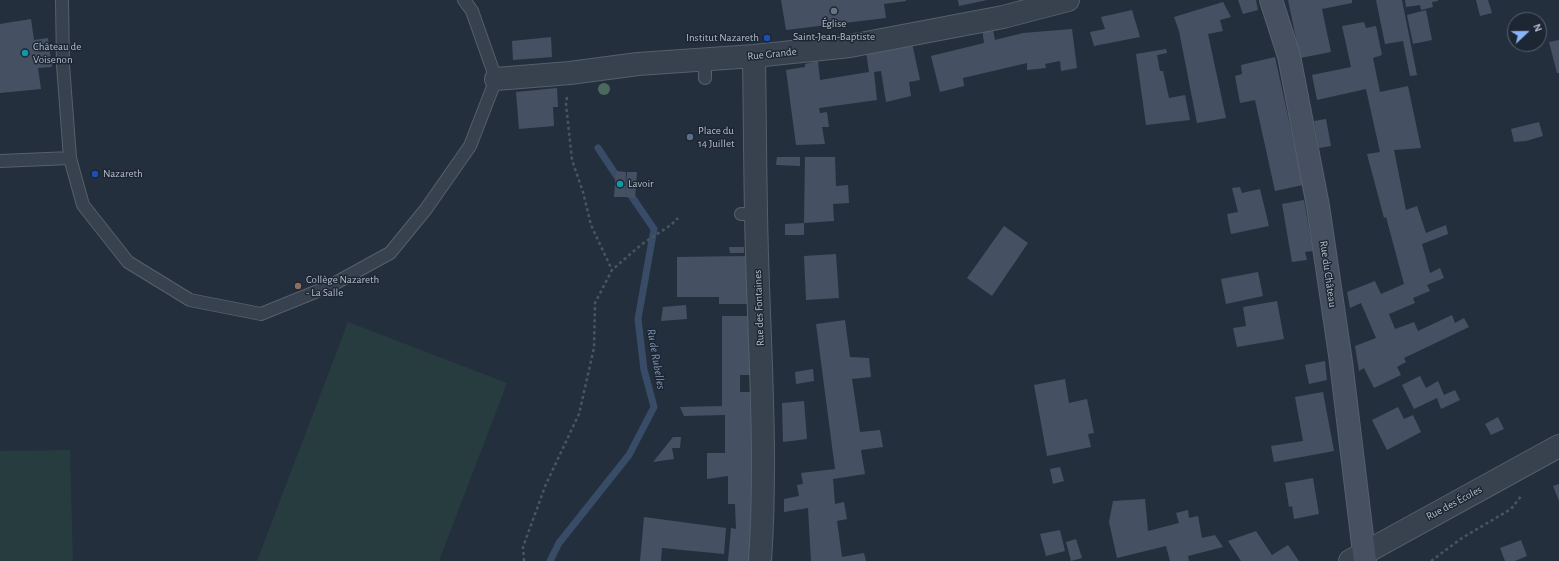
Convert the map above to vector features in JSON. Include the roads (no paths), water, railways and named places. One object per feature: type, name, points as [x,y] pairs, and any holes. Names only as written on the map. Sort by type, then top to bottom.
[{"type":"main road","name":"Rue du Château","points":[[1271,0],[1289,56],[1318,206],[1342,370],[1360,558]]},
{"type":"street","name":"Rue Grande","points":[[496,79],[638,64],[705,69],[754,56],[850,46],[1003,17],[1068,0]]},
{"type":"street","name":"Rue des Fontaines","points":[[754,56],[748,214],[761,356],[763,494],[760,561]]},
{"type":"street","name":"Rue des Écoles","points":[[1360,558],[1559,446]]},
{"type":"lane","points":[[62,0],[63,65],[70,158],[83,205],[128,262],[190,300],[261,314],[330,286],[390,253],[426,209],[470,146],[496,79],[472,11],[464,0]]},
{"type":"lane","points":[[0,161],[70,158]]},
{"type":"waterway","name":"Ru de Rubelles","points":[[598,148],[620,181]]},
{"type":"waterway","name":"Ru de Rubelles","points":[[550,561],[559,543],[629,455],[654,407],[644,370],[638,319],[654,229],[628,191]]},
{"type":"place","name":"Église Saint-Jean-Baptiste","points":[[834,11]]},
{"type":"place","name":"Institut Nazareth","points":[[767,38]]},
{"type":"place","name":"Château de Voisenon","points":[[25,53]]},
{"type":"place","name":"Place du 14 Juillet","points":[[690,137]]},
{"type":"place","name":"Nazareth","points":[[95,174]]},
{"type":"place","name":"Lavoir","points":[[620,184]]},
{"type":"place","name":"Collège Nazareth - La Salle","points":[[298,286]]}]
